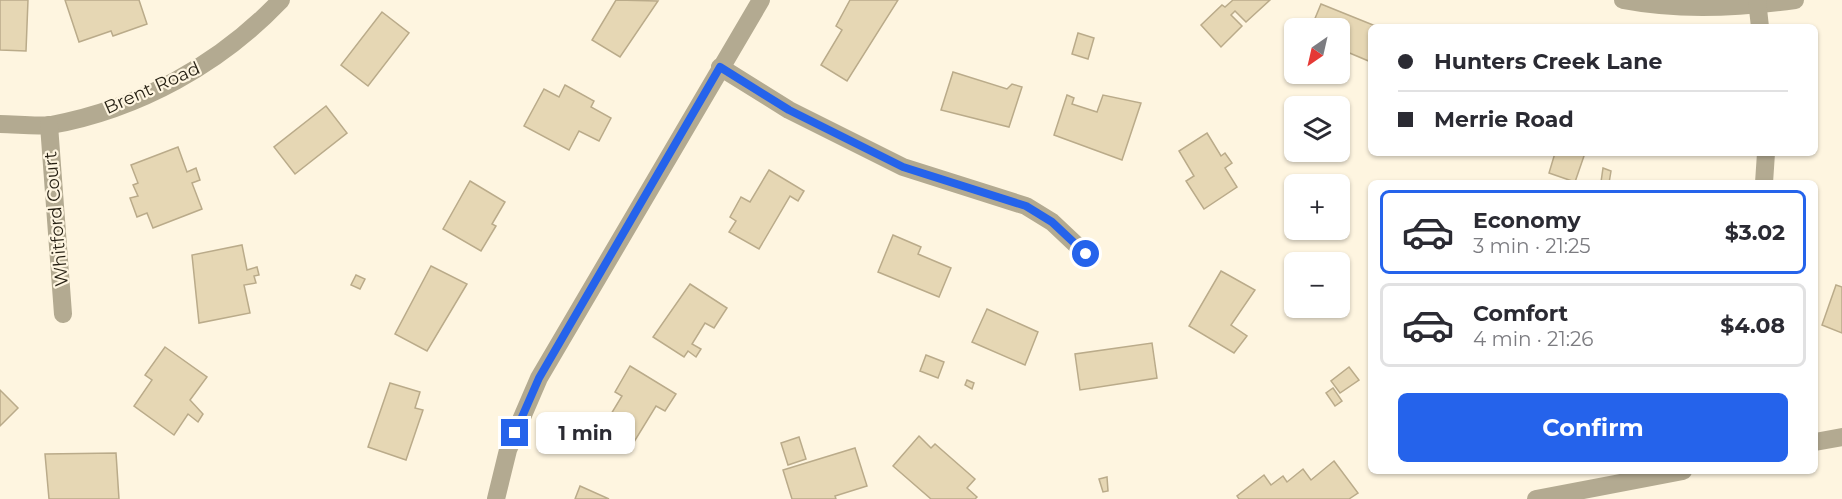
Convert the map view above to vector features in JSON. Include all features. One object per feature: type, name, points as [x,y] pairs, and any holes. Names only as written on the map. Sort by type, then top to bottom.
[{"type":"street","name":"Brent Road","points":[[0,124],[48,125],[120,105],[190,74],[229,50],[255,28],[281,0]]},
{"type":"street","points":[[496,499],[508,450],[539,378],[761,0]]},
{"type":"street","points":[[1623,0],[1706,8],[1795,0]]},
{"type":"street","points":[[1757,3],[1760,24]]},
{"type":"street","points":[[720,67],[789,110],[903,167],[1026,206],[1052,222],[1086,254]]},
{"type":"street","name":"Whitford Court","points":[[48,125],[63,314]]},
{"type":"street","points":[[1764,180],[1766,156]]},
{"type":"street","points":[[1818,441],[1842,436]]},
{"type":"street","points":[[1536,499],[1667,474]]},
{"type":"building","points":[[0,0],[28,0],[26,51],[0,50]]},
{"type":"building","points":[[65,0],[139,0],[147,24],[113,36],[111,31],[79,42]]},
{"type":"building","points":[[616,0],[658,1],[620,57],[592,40]]},
{"type":"building","points":[[850,0],[898,0],[847,81],[821,65],[842,30],[836,26]]},
{"type":"building","points":[[1233,0],[1270,0],[1246,22],[1235,11],[1231,15],[1242,26],[1221,47],[1201,25],[1222,5],[1225,7]]},
{"type":"building","points":[[1321,4],[1371,24],[1368,24],[1368,61],[1350,53],[1350,18],[1315,18]]},
{"type":"building","points":[[382,12],[409,33],[368,86],[341,65]]},
{"type":"building","points":[[1078,33],[1094,38],[1088,59],[1072,54]]},
{"type":"building","points":[[953,72],[1007,89],[1012,84],[1022,87],[1009,127],[941,110]]},
{"type":"building","points":[[565,85],[594,101],[591,107],[611,118],[599,141],[579,131],[569,150],[524,126],[544,89],[559,97]]},
{"type":"building","points":[[1067,95],[1074,98],[1072,104],[1097,112],[1103,95],[1141,103],[1122,160],[1054,135]]},
{"type":"building","points":[[326,106],[347,133],[295,174],[274,147]]},
{"type":"building","points":[[1207,133],[1221,156],[1225,153],[1232,163],[1225,168],[1237,187],[1204,209],[1186,181],[1194,176],[1179,151]]},
{"type":"building","points":[[178,147],[187,172],[196,168],[200,180],[192,183],[202,209],[153,228],[147,213],[137,217],[130,198],[138,196],[133,185],[138,183],[131,165]]},
{"type":"building","points":[[1554,156],[1584,156],[1576,180],[1549,173]]},
{"type":"building","points":[[1603,168],[1611,171],[1610,180],[1601,180]]},
{"type":"building","points":[[769,170],[804,191],[798,201],[790,196],[759,249],[729,232],[736,221],[730,217],[741,197],[750,202]]},
{"type":"building","points":[[470,181],[505,202],[492,224],[496,226],[481,251],[443,229]]},
{"type":"building","points":[[893,235],[921,247],[918,254],[951,268],[939,297],[878,272]]},
{"type":"building","points":[[242,245],[247,270],[257,267],[259,275],[254,276],[256,283],[244,285],[250,313],[199,323],[192,255]]},
{"type":"building","points":[[431,266],[467,284],[427,351],[395,334]]},
{"type":"building","points":[[1221,271],[1255,290],[1231,325],[1247,336],[1234,353],[1189,326]]},
{"type":"building","points":[[356,275],[365,279],[360,289],[351,285]]},
{"type":"building","points":[[690,284],[727,308],[714,328],[705,323],[692,344],[701,349],[696,357],[688,351],[684,357],[653,337]]},
{"type":"building","points":[[1836,285],[1842,287],[1842,333],[1822,325]]},
{"type":"building","points":[[987,309],[1038,332],[1025,365],[972,342]]},
{"type":"building","points":[[1152,343],[1157,378],[1080,390],[1075,354]]},
{"type":"building","points":[[165,347],[207,377],[190,400],[203,414],[198,422],[188,414],[174,435],[134,406],[152,380],[145,375]]},
{"type":"building","points":[[926,355],[944,362],[938,378],[920,371]]},
{"type":"building","points":[[630,366],[676,394],[665,411],[656,406],[634,442],[605,424],[622,396],[615,392]]},
{"type":"building","points":[[1349,367],[1359,380],[1340,393],[1331,381]]},
{"type":"building","points":[[967,380],[974,383],[972,389],[965,385]]},
{"type":"building","points":[[390,383],[420,392],[415,408],[423,410],[406,460],[368,447]]},
{"type":"building","points":[[1333,388],[1342,401],[1335,406],[1326,393]]},
{"type":"building","points":[[0,390],[18,408],[0,426]]},
{"type":"building","points":[[919,436],[931,448],[935,444],[975,479],[967,488],[977,497],[975,499],[931,499],[893,466]]},
{"type":"building","points":[[799,437],[806,459],[788,465],[781,443]]},
{"type":"building","points":[[855,448],[867,486],[835,496],[836,499],[792,499],[783,470]]},
{"type":"building","points":[[116,453],[119,499],[49,499],[45,454]]},
{"type":"building","points":[[1334,461],[1358,493],[1349,499],[1239,499],[1237,496],[1264,475],[1271,485],[1283,476],[1287,482],[1303,469],[1311,480]]},
{"type":"building","points":[[1107,477],[1108,491],[1103,492],[1099,479]]},
{"type":"building","points":[[580,486],[609,499],[575,499]]},
{"type":"route","points":[[515,433],[539,378],[720,67],[742,83],[789,110],[903,167],[1026,206],[1052,222],[1086,254]]}]
